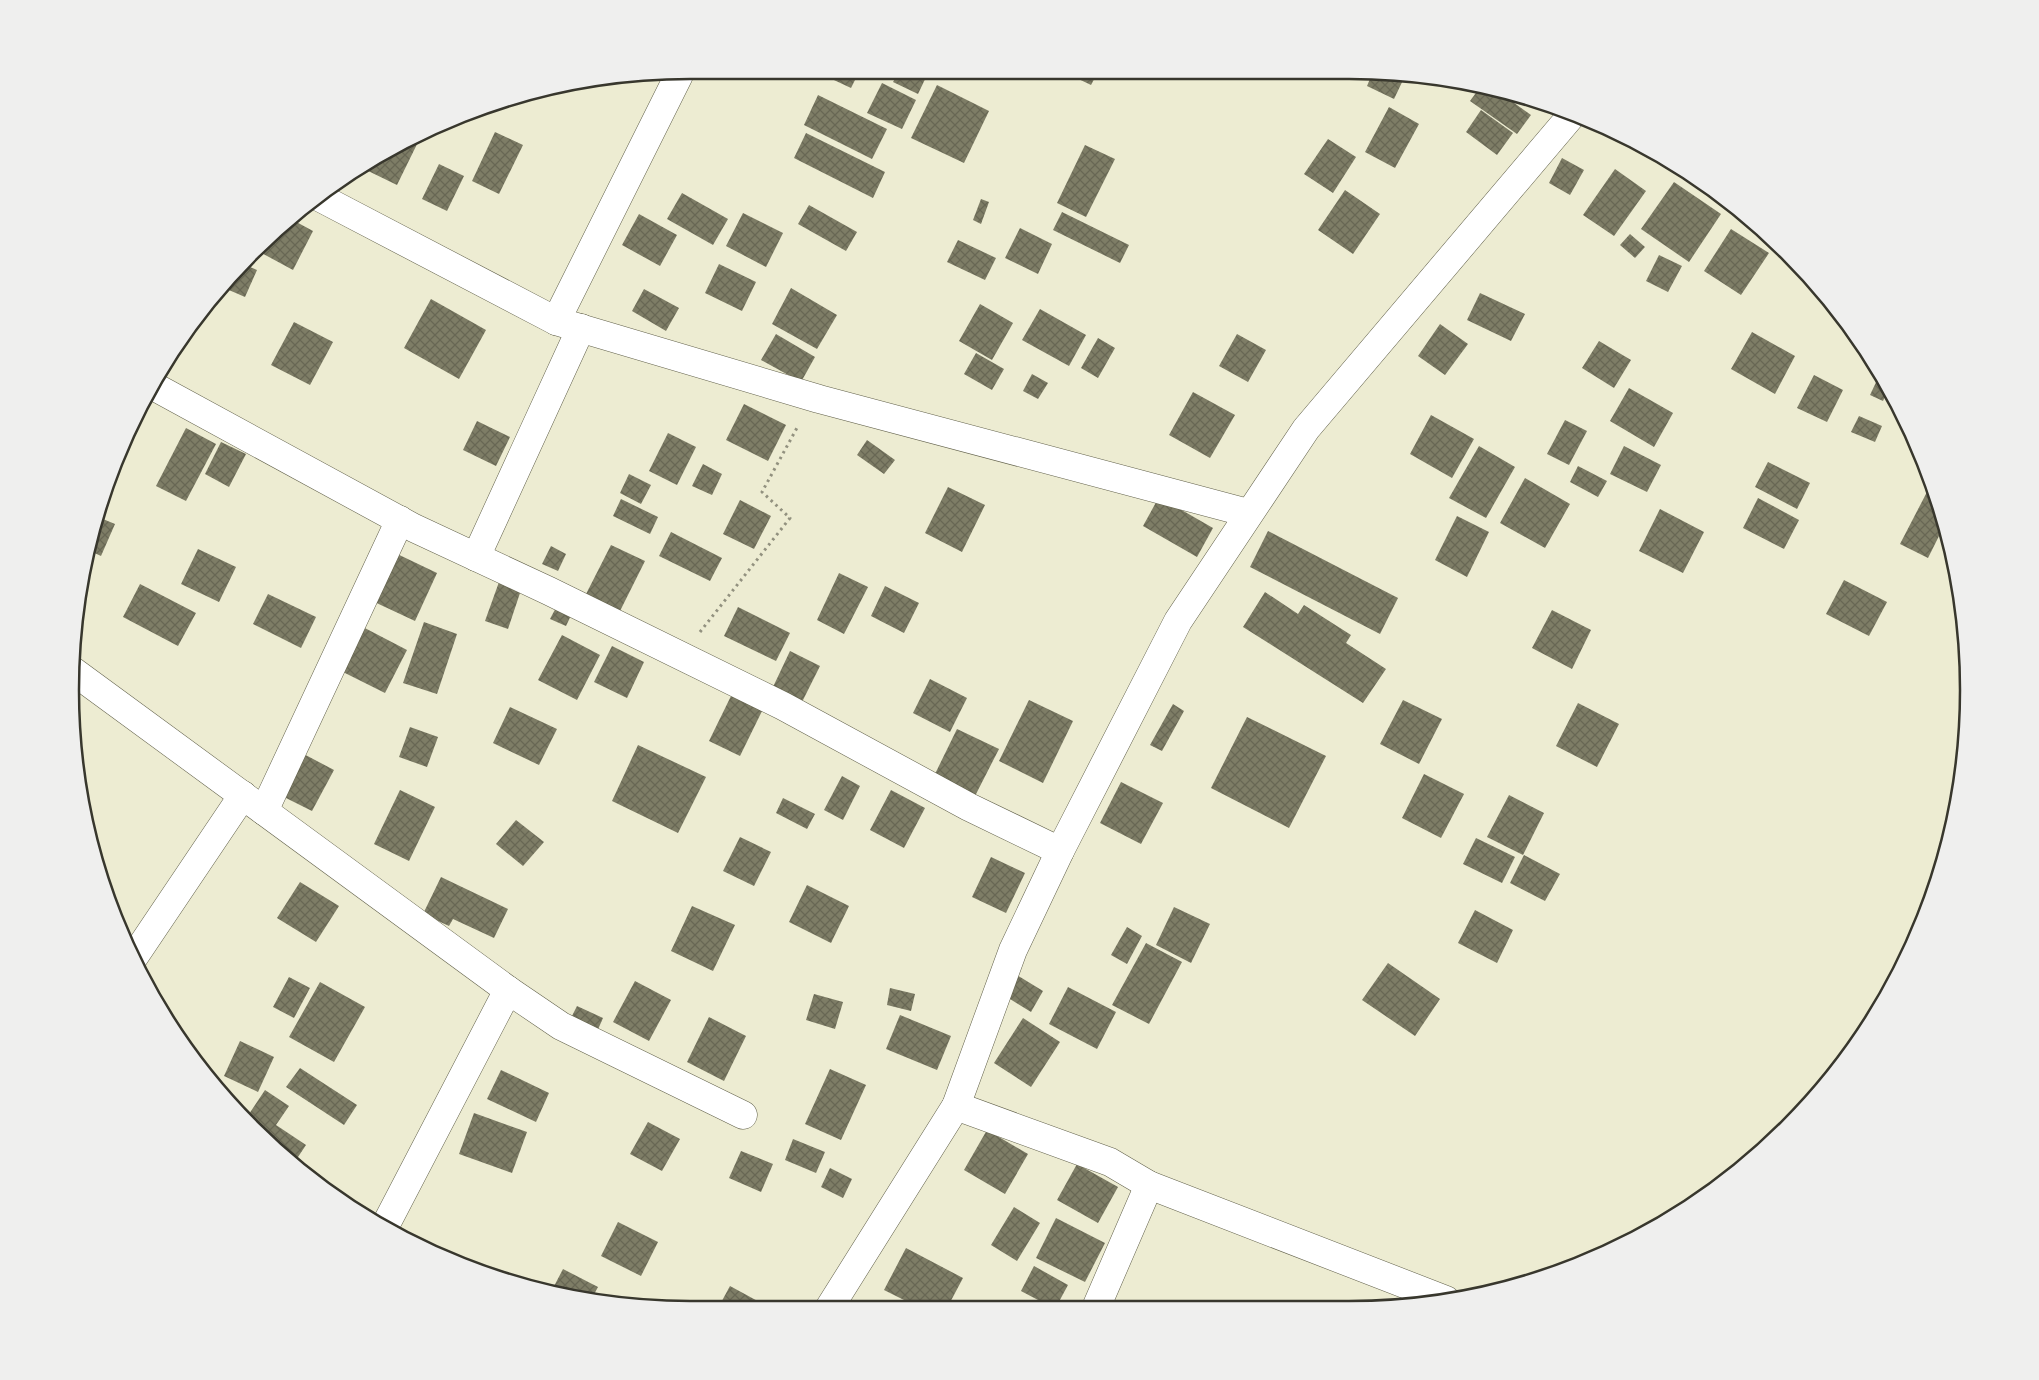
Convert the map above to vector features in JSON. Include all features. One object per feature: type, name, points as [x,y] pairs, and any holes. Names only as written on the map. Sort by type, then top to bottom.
[{"type":"street","points":[[476,557],[568,324],[677,79]]},
{"type":"street","points":[[1226,549],[1248,512],[1306,429],[1568,119]]},
{"type":"street","points":[[325,200],[568,324],[814,397],[1248,512]]},
{"type":"street","points":[[158,389],[400,520],[783,706],[969,806],[1060,851]]},
{"type":"street","points":[[834,1301],[956,1106],[1014,950],[1060,851],[1178,621],[1285,459]]},
{"type":"street","points":[[138,952],[254,803],[400,520]]},
{"type":"street","points":[[79,676],[508,990],[561,1026],[743,1115]]},
{"type":"street","points":[[388,1221],[508,990]]},
{"type":"street","points":[[956,1106],[1110,1162],[1149,1185],[1434,1295]]},
{"type":"street","points":[[1099,1301],[1149,1185]]},
{"type":"path","points":[[681,656],[790,518],[762,492],[814,397]]},
{"type":"building","points":[[832,79],[856,79],[851,88]]},
{"type":"building","points":[[895,79],[925,79],[918,94],[893,82]]},
{"type":"building","points":[[1079,79],[1094,79],[1091,85]]},
{"type":"building","points":[[1370,80],[1402,81],[1394,99],[1367,86]]},
{"type":"building","points":[[882,83],[916,100],[902,129],[867,113]]},
{"type":"building","points":[[937,85],[989,111],[964,163],[911,138]]},
{"type":"building","points":[[1476,92],[1512,102],[1531,115],[1517,134],[1470,101]]},
{"type":"building","points":[[818,95],[887,129],[872,159],[804,125]]},
{"type":"building","points":[[1389,107],[1419,124],[1395,168],[1365,152]]},
{"type":"building","points":[[1481,110],[1513,133],[1497,155],[1466,132]]},
{"type":"building","points":[[495,132],[523,145],[499,194],[472,181]]},
{"type":"building","points":[[806,133],[885,172],[873,198],[794,158]]},
{"type":"building","points":[[1328,139],[1356,157],[1333,193],[1304,174]]},
{"type":"building","points":[[417,143],[397,185],[368,171]]},
{"type":"building","points":[[1085,145],[1115,159],[1086,217],[1057,203]]},
{"type":"building","points":[[1562,158],[1584,170],[1570,195],[1549,183]]},
{"type":"building","points":[[439,164],[464,176],[447,211],[422,199]]},
{"type":"building","points":[[1615,169],[1646,191],[1614,236],[1583,215]]},
{"type":"building","points":[[1674,182],[1721,214],[1689,262],[1641,229]]},
{"type":"building","points":[[1345,190],[1380,214],[1353,254],[1318,230]]},
{"type":"building","points":[[682,193],[728,219],[713,245],[667,219]]},
{"type":"building","points":[[981,199],[989,202],[981,224],[973,220]]},
{"type":"building","points":[[809,205],[857,232],[846,251],[798,224]]},
{"type":"building","points":[[1062,212],[1129,245],[1120,263],[1053,230]]},
{"type":"building","points":[[743,213],[783,233],[766,267],[726,246]]},
{"type":"building","points":[[639,214],[677,235],[660,266],[622,245]]},
{"type":"building","points":[[297,222],[313,231],[293,270],[263,254]]},
{"type":"building","points":[[1020,228],[1052,244],[1038,274],[1005,258]]},
{"type":"building","points":[[1731,229],[1769,253],[1741,295],[1704,271]]},
{"type":"building","points":[[1630,234],[1645,247],[1635,258],[1620,245]]},
{"type":"building","points":[[958,240],[996,258],[985,280],[947,262]]},
{"type":"building","points":[[1659,255],[1682,266],[1668,292],[1646,281]]},
{"type":"building","points":[[719,264],[756,282],[742,311],[705,293]]},
{"type":"building","points":[[250,267],[257,270],[245,297],[228,290]]},
{"type":"building","points":[[791,288],[837,315],[817,349],[772,324]]},
{"type":"building","points":[[644,289],[679,308],[666,331],[632,311]]},
{"type":"building","points":[[1480,293],[1525,314],[1511,341],[1467,320]]},
{"type":"building","points":[[431,299],[486,330],[459,379],[404,348]]},
{"type":"building","points":[[980,304],[1013,323],[992,360],[959,341]]},
{"type":"building","points":[[1040,309],[1086,335],[1069,366],[1022,340]]},
{"type":"building","points":[[294,322],[333,342],[310,385],[271,365]]},
{"type":"building","points":[[1440,324],[1468,344],[1445,375],[1418,356]]},
{"type":"building","points":[[1752,332],[1795,356],[1775,394],[1731,369]]},
{"type":"building","points":[[776,334],[815,357],[801,382],[761,360]]},
{"type":"building","points":[[1237,334],[1266,350],[1248,382],[1219,366]]},
{"type":"building","points":[[1098,338],[1115,348],[1098,378],[1081,368]]},
{"type":"building","points":[[1599,341],[1631,360],[1614,388],[1582,368]]},
{"type":"building","points":[[976,353],[1004,369],[992,390],[964,374]]},
{"type":"building","points":[[1032,374],[1048,383],[1038,399],[1023,391]]},
{"type":"building","points":[[1814,375],[1843,390],[1827,422],[1797,408]]},
{"type":"building","points":[[1876,381],[1885,397],[1883,401],[1870,395]]},
{"type":"building","points":[[1629,388],[1673,413],[1654,447],[1610,421]]},
{"type":"building","points":[[1193,392],[1235,415],[1210,458],[1169,435]]},
{"type":"building","points":[[744,404],[786,425],[768,461],[726,440]]},
{"type":"building","points":[[1431,415],[1474,439],[1452,478],[1410,454]]},
{"type":"building","points":[[1859,416],[1882,426],[1875,442],[1851,432]]},
{"type":"building","points":[[1565,420],[1587,431],[1569,465],[1547,454]]},
{"type":"building","points":[[477,421],[510,437],[496,466],[463,450]]},
{"type":"building","points":[[186,428],[216,444],[186,501],[156,486]]},
{"type":"building","points":[[668,433],[696,447],[677,485],[649,471]]},
{"type":"building","points":[[867,440],[895,460],[884,474],[857,455]]},
{"type":"building","points":[[221,442],[246,454],[229,487],[205,474]]},
{"type":"building","points":[[1479,446],[1515,467],[1486,518],[1449,498]]},
{"type":"building","points":[[1624,446],[1661,465],[1647,492],[1610,474]]},
{"type":"building","points":[[1768,462],[1810,483],[1797,509],[1755,487]]},
{"type":"building","points":[[703,464],[722,474],[712,495],[692,486]]},
{"type":"building","points":[[1578,466],[1607,481],[1598,497],[1570,482]]},
{"type":"building","points":[[629,474],[651,485],[641,504],[620,493]]},
{"type":"building","points":[[1525,478],[1570,504],[1545,548],[1500,523]]},
{"type":"building","points":[[948,487],[985,505],[962,552],[925,533]]},
{"type":"building","points":[[1927,492],[1940,535],[1928,558],[1900,544]]},
{"type":"building","points":[[1159,497],[1213,528],[1197,557],[1143,526]]},
{"type":"building","points":[[1758,498],[1799,520],[1784,549],[1743,528]]},
{"type":"building","points":[[621,499],[658,517],[650,534],[613,516]]},
{"type":"building","points":[[740,500],[771,516],[754,549],[723,534]]},
{"type":"building","points":[[1660,509],[1704,532],[1683,573],[1639,551]]},
{"type":"building","points":[[1457,516],[1489,532],[1467,577],[1435,560]]},
{"type":"building","points":[[104,519],[115,524],[101,556],[95,553]]},
{"type":"building","points":[[1268,531],[1398,598],[1380,634],[1250,567]]},
{"type":"building","points":[[671,532],[722,558],[710,581],[659,556]]},
{"type":"building","points":[[611,545],[645,561],[618,615],[584,598]]},
{"type":"building","points":[[551,546],[566,554],[558,571],[542,564]]},
{"type":"building","points":[[198,549],[236,567],[219,602],[181,584]]},
{"type":"building","points":[[391,551],[437,573],[415,621],[368,599]]},
{"type":"building","points":[[839,573],[868,587],[844,634],[817,620]]},
{"type":"building","points":[[1844,580],[1887,602],[1869,636],[1826,614]]},
{"type":"building","points":[[499,582],[521,590],[508,629],[485,621]]},
{"type":"building","points":[[140,584],[196,613],[178,646],[123,617]]},
{"type":"building","points":[[885,586],[919,603],[904,633],[871,616]]},
{"type":"building","points":[[1265,592],[1298,614],[1304,605],[1351,635],[1346,643],[1386,669],[1363,703],[1243,627]]},
{"type":"building","points":[[268,594],[316,617],[301,648],[253,624]]},
{"type":"building","points":[[559,602],[574,609],[566,626],[550,619]]},
{"type":"building","points":[[738,607],[790,633],[776,661],[724,636]]},
{"type":"building","points":[[1552,610],[1591,630],[1572,669],[1532,648]]},
{"type":"building","points":[[424,622],[457,634],[437,694],[403,683]]},
{"type":"building","points":[[359,625],[407,650],[385,693],[337,669]]},
{"type":"building","points":[[562,635],[600,655],[577,700],[538,680]]},
{"type":"building","points":[[612,646],[644,662],[627,698],[594,682]]},
{"type":"building","points":[[790,651],[820,666],[802,702],[773,687]]},
{"type":"building","points":[[930,679],[967,698],[950,732],[913,713]]},
{"type":"building","points":[[733,692],[764,707],[740,756],[709,741]]},
{"type":"building","points":[[1029,700],[1073,721],[1043,783],[999,761]]},
{"type":"building","points":[[1403,700],[1442,719],[1419,764],[1380,744]]},
{"type":"building","points":[[1578,703],[1619,724],[1597,767],[1556,746]]},
{"type":"building","points":[[1173,704],[1184,711],[1162,751],[1150,745]]},
{"type":"building","points":[[510,707],[557,729],[539,765],[493,743]]},
{"type":"building","points":[[1247,717],[1326,756],[1289,828],[1211,788]]},
{"type":"building","points":[[410,727],[438,737],[427,767],[399,757]]},
{"type":"building","points":[[957,729],[999,749],[975,796],[934,776]]},
{"type":"building","points":[[638,745],[706,777],[678,833],[612,801]]},
{"type":"building","points":[[298,751],[334,770],[312,811],[276,793]]},
{"type":"building","points":[[1424,774],[1464,794],[1441,838],[1402,818]]},
{"type":"building","points":[[842,776],[860,786],[843,820],[824,810]]},
{"type":"building","points":[[1121,782],[1163,803],[1141,844],[1100,823]]},
{"type":"building","points":[[400,790],[435,807],[409,861],[374,844]]},
{"type":"building","points":[[891,790],[925,808],[904,848],[870,830]]},
{"type":"building","points":[[1509,795],[1544,813],[1523,855],[1487,837]]},
{"type":"building","points":[[783,798],[815,814],[807,829],[776,813]]},
{"type":"building","points":[[516,820],[544,842],[523,866],[496,844]]},
{"type":"building","points":[[740,837],[771,852],[754,886],[723,871]]},
{"type":"building","points":[[1476,838],[1515,857],[1502,883],[1463,864]]},
{"type":"building","points":[[1524,855],[1560,874],[1545,901],[1510,883]]},
{"type":"building","points":[[991,857],[1025,873],[1006,913],[972,897]]},
{"type":"building","points":[[441,877],[508,909],[494,938],[453,919],[449,926],[423,914]]},
{"type":"building","points":[[300,882],[339,906],[316,942],[277,918]]},
{"type":"building","points":[[807,885],[849,906],[831,943],[789,922]]},
{"type":"building","points":[[692,906],[735,925],[713,971],[671,951]]},
{"type":"building","points":[[1174,907],[1210,924],[1191,963],[1156,945]]},
{"type":"building","points":[[1475,910],[1513,930],[1497,963],[1458,943]]},
{"type":"building","points":[[1127,927],[1142,936],[1127,964],[1111,955]]},
{"type":"building","points":[[1146,943],[1182,962],[1149,1024],[1112,1005]]},
{"type":"building","points":[[1388,963],[1440,999],[1415,1036],[1362,1000]]},
{"type":"building","points":[[1015,974],[1043,991],[1031,1012],[1002,994]]},
{"type":"building","points":[[289,977],[310,988],[294,1018],[273,1007]]},
{"type":"building","points":[[635,981],[671,1000],[649,1041],[613,1022]]},
{"type":"building","points":[[320,982],[365,1007],[334,1062],[289,1037]]},
{"type":"building","points":[[1068,987],[1116,1012],[1097,1049],[1049,1024]]},
{"type":"building","points":[[890,988],[915,994],[911,1011],[887,1005]]},
{"type":"building","points":[[814,994],[843,1002],[835,1029],[806,1020]]},
{"type":"building","points":[[577,1006],[603,1018],[596,1034],[569,1022]]},
{"type":"building","points":[[900,1015],[951,1036],[937,1070],[886,1049]]},
{"type":"building","points":[[709,1017],[746,1036],[724,1081],[687,1062]]},
{"type":"building","points":[[1023,1018],[1060,1042],[1031,1087],[994,1063]]},
{"type":"building","points":[[240,1041],[274,1057],[258,1092],[224,1076]]},
{"type":"building","points":[[300,1068],[357,1105],[344,1125],[286,1087]]},
{"type":"building","points":[[830,1069],[866,1085],[841,1140],[805,1124]]},
{"type":"building","points":[[501,1070],[549,1093],[536,1122],[487,1099]]},
{"type":"building","points":[[265,1090],[289,1106],[276,1125],[306,1145],[297,1158],[287,1150],[250,1113]]},
{"type":"building","points":[[474,1113],[527,1132],[512,1173],[459,1154]]},
{"type":"building","points":[[648,1122],[680,1139],[662,1171],[630,1154]]},
{"type":"building","points":[[987,1130],[1028,1154],[1005,1194],[964,1170]]},
{"type":"building","points":[[793,1139],[825,1152],[816,1173],[785,1160]]},
{"type":"building","points":[[741,1151],[773,1164],[761,1192],[729,1178]]},
{"type":"building","points":[[1077,1164],[1118,1187],[1098,1223],[1057,1200]]},
{"type":"building","points":[[830,1168],[852,1179],[843,1198],[821,1187]]},
{"type":"building","points":[[1014,1207],[1040,1223],[1017,1261],[991,1245]]},
{"type":"building","points":[[1056,1218],[1105,1243],[1085,1282],[1036,1258]]},
{"type":"building","points":[[618,1222],[658,1242],[641,1276],[601,1256]]},
{"type":"building","points":[[906,1248],[963,1278],[951,1301],[906,1301],[884,1290]]},
{"type":"building","points":[[1034,1266],[1068,1285],[1059,1301],[1040,1301],[1021,1291]]},
{"type":"building","points":[[563,1269],[598,1287],[594,1294],[554,1286]]},
{"type":"building","points":[[730,1286],[758,1301],[722,1301]]}]
